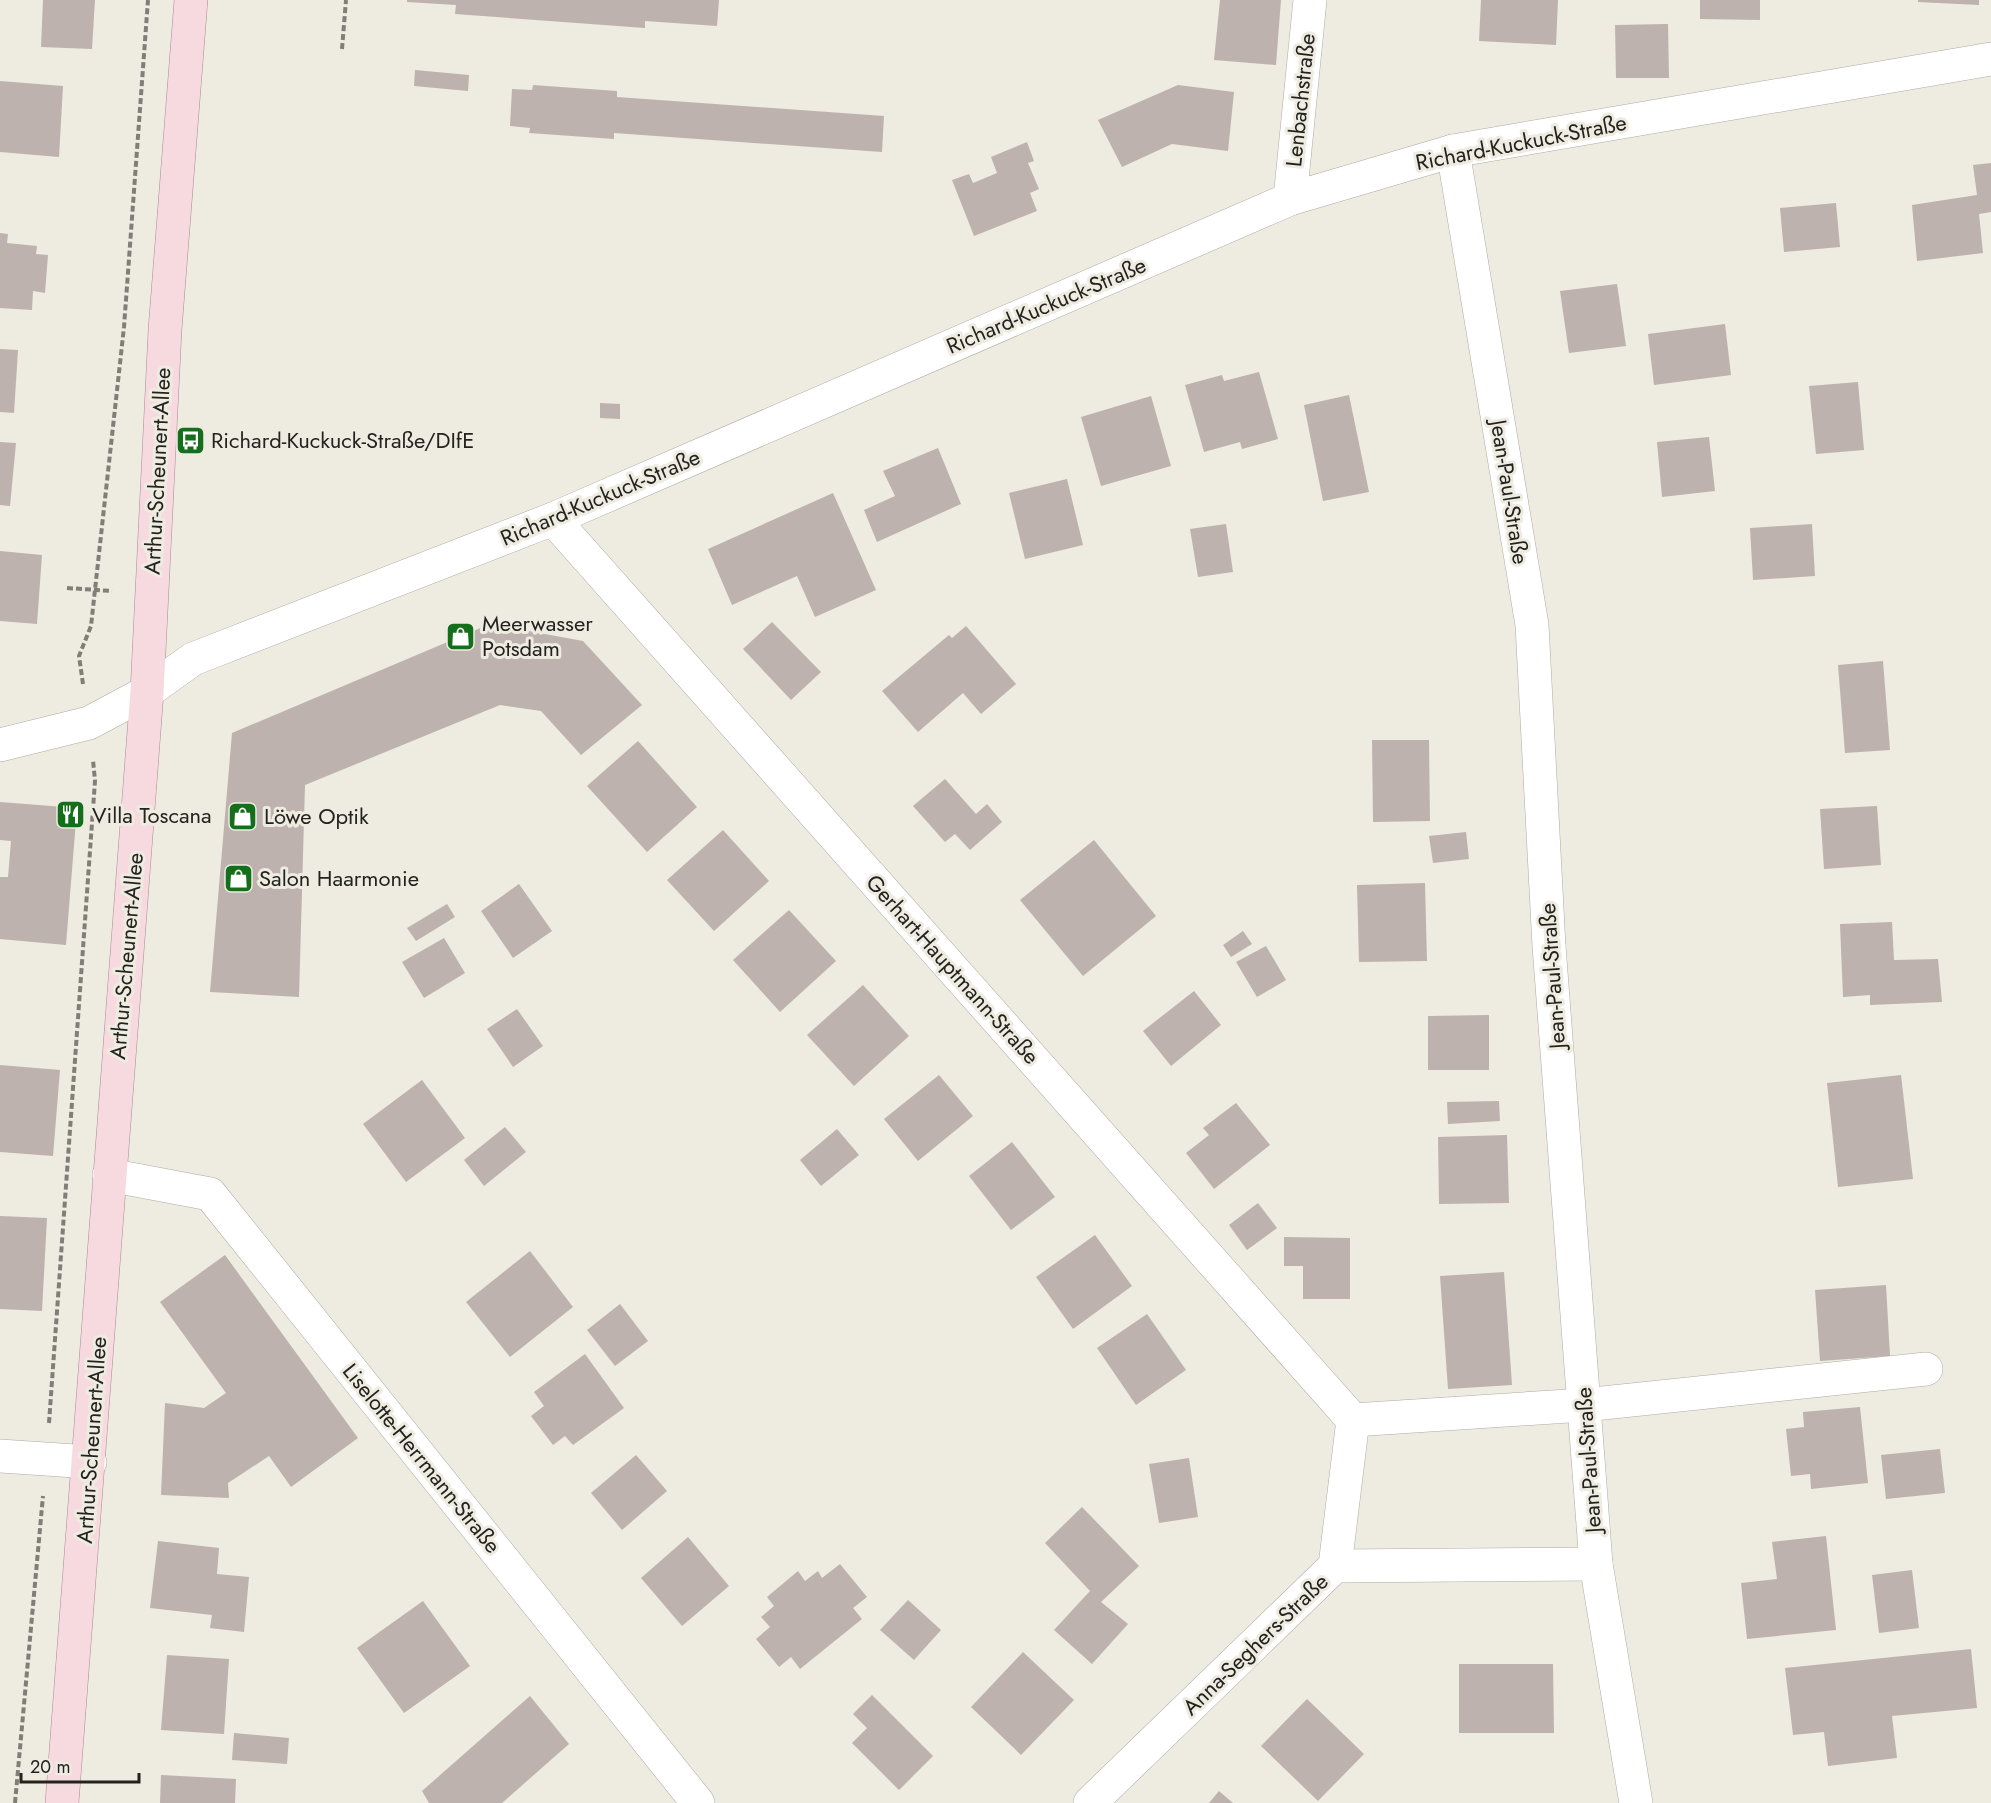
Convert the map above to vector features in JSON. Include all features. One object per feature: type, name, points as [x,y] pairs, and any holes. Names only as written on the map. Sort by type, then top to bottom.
[{"type":"main road","name":"Arthur-Scheunert-Allee","points":[[62,1803],[90,1462],[109,1175],[147,692],[165,330],[191,0]]},
{"type":"street","name":"Lenbachstraße","points":[[1290,199],[1310,0]]},
{"type":"street","name":"Richard-Kuckuck-Straße","points":[[0,745],[89,723],[147,692],[193,659],[225,645],[553,519],[1290,199],[1453,151],[1991,59]]},
{"type":"street","name":"Jean-Paul-Straße","points":[[1453,151],[1532,625],[1549,946],[1596,1564],[1636,1803]]},
{"type":"street","name":"Gerhart-Hauptmann-Straße","points":[[553,519],[1353,1420]]},
{"type":"street","name":"Liselotte-Herrmann-Straße","points":[[109,1175],[210,1194],[698,1803]]},
{"type":"street","points":[[1335,1566],[1353,1420],[1584,1406],[1926,1369]]},
{"type":"street","points":[[0,1456],[90,1462]]},
{"type":"street","name":"Anna-Seghers-Straße","points":[[1090,1803],[1335,1566],[1596,1564]]},
{"type":"path","points":[[79,656],[91,626],[124,327],[148,0]]},
{"type":"path","points":[[342,49],[346,0]]},
{"type":"path","points":[[67,588],[112,591]]},
{"type":"path","points":[[15,1803],[46,1459],[95,781]]},
{"type":"building","points":[[43,0],[95,0],[92,49],[41,47]]},
{"type":"building","points":[[407,0],[719,0],[717,26],[645,21],[645,28],[455,14],[456,5],[407,2]]},
{"type":"building","points":[[1220,0],[1281,0],[1276,65],[1214,60]]},
{"type":"building","points":[[1481,0],[1558,0],[1556,45],[1479,41]]},
{"type":"building","points":[[1700,0],[1760,0],[1760,20],[1700,19]]},
{"type":"building","points":[[1918,0],[1979,0],[1979,5],[1918,2]]},
{"type":"building","points":[[1668,24],[1669,78],[1616,78],[1615,25]]},
{"type":"building","points":[[415,70],[469,75],[468,91],[414,86]]},
{"type":"building","points":[[0,81],[63,86],[59,157],[0,152]]},
{"type":"building","points":[[533,85],[617,91],[617,97],[884,116],[882,152],[614,133],[614,139],[529,133],[530,128],[510,126],[512,89],[532,90]]},
{"type":"building","points":[[1178,85],[1234,92],[1228,151],[1172,144],[1122,167],[1098,120]]},
{"type":"building","points":[[1027,142],[1034,161],[1028,163],[1039,189],[1030,193],[1037,211],[974,236],[952,180],[969,174],[973,183],[997,173],[991,157]]},
{"type":"building","points":[[1991,163],[1991,212],[1979,214],[1983,253],[1917,261],[1912,205],[1977,195],[1973,165]]},
{"type":"building","points":[[1836,203],[1840,247],[1784,252],[1780,208]]},
{"type":"building","points":[[0,233],[8,234],[7,243],[37,246],[36,254],[48,255],[45,293],[33,291],[32,310],[0,308]]},
{"type":"building","points":[[1617,284],[1626,346],[1569,353],[1560,291]]},
{"type":"building","points":[[1725,324],[1731,375],[1654,385],[1648,334]]},
{"type":"building","points":[[0,349],[18,350],[14,413],[0,412]]},
{"type":"building","points":[[1259,372],[1278,439],[1242,449],[1240,442],[1204,452],[1185,385],[1222,375],[1224,381]]},
{"type":"building","points":[[1858,382],[1864,450],[1816,454],[1809,386]]},
{"type":"building","points":[[1349,395],[1369,492],[1323,501],[1304,405]]},
{"type":"building","points":[[1151,396],[1171,466],[1101,486],[1081,417]]},
{"type":"building","points":[[600,403],[620,404],[620,419],[600,418]]},
{"type":"building","points":[[1709,437],[1715,491],[1662,497],[1657,442]]},
{"type":"building","points":[[0,442],[16,443],[10,506],[0,505]]},
{"type":"building","points":[[938,448],[961,504],[877,542],[864,510],[895,496],[883,471]]},
{"type":"building","points":[[1067,479],[1083,545],[1025,559],[1009,493]]},
{"type":"building","points":[[833,493],[876,590],[815,617],[797,576],[732,605],[708,549]]},
{"type":"building","points":[[1226,524],[1233,572],[1198,577],[1190,529]]},
{"type":"building","points":[[1812,524],[1815,576],[1753,580],[1750,528]]},
{"type":"building","points":[[0,551],[42,555],[37,624],[0,621]]},
{"type":"building","points":[[772,622],[821,672],[791,700],[743,649]]},
{"type":"building","points":[[490,624],[583,641],[642,705],[581,755],[541,711],[500,705],[305,785],[299,997],[210,992],[232,733]]},
{"type":"building","points":[[966,626],[1016,684],[981,714],[963,693],[918,732],[882,691],[949,635],[952,638]]},
{"type":"building","points":[[1883,661],[1890,750],[1845,753],[1838,665]]},
{"type":"building","points":[[1372,740],[1429,740],[1430,821],[1373,822]]},
{"type":"building","points":[[638,741],[697,807],[647,852],[587,786]]},
{"type":"building","points":[[945,779],[976,814],[987,804],[1002,822],[970,850],[955,834],[945,842],[913,806]]},
{"type":"building","points":[[0,802],[77,808],[66,945],[0,939],[0,877],[8,877],[11,841],[0,840]]},
{"type":"building","points":[[1877,806],[1881,865],[1824,869],[1820,809]]},
{"type":"building","points":[[723,830],[769,881],[714,931],[667,880]]},
{"type":"building","points":[[1466,832],[1469,859],[1433,863],[1429,836]]},
{"type":"building","points":[[1094,840],[1156,916],[1083,976],[1020,900]]},
{"type":"building","points":[[1425,883],[1427,961],[1359,962],[1357,885]]},
{"type":"building","points":[[519,884],[552,931],[513,958],[481,911]]},
{"type":"building","points":[[447,904],[455,917],[416,941],[407,928]]},
{"type":"building","points":[[789,910],[836,961],[780,1012],[733,960]]},
{"type":"building","points":[[1892,922],[1894,960],[1938,959],[1942,1002],[1870,1005],[1870,995],[1843,997],[1840,924]]},
{"type":"building","points":[[1243,931],[1252,944],[1231,957],[1223,945]]},
{"type":"building","points":[[444,938],[465,973],[424,998],[402,962]]},
{"type":"building","points":[[1266,946],[1286,980],[1257,997],[1236,962]]},
{"type":"building","points":[[863,985],[909,1036],[854,1086],[807,1035]]},
{"type":"building","points":[[1194,991],[1221,1025],[1171,1066],[1143,1031]]},
{"type":"building","points":[[517,1009],[543,1046],[513,1067],[487,1029]]},
{"type":"building","points":[[1489,1015],[1489,1070],[1428,1070],[1428,1016]]},
{"type":"building","points":[[0,1065],[60,1070],[53,1156],[0,1152]]},
{"type":"building","points":[[939,1075],[973,1116],[918,1161],[884,1119]]},
{"type":"building","points":[[1901,1075],[1913,1179],[1838,1187],[1827,1083]]},
{"type":"building","points":[[422,1080],[465,1138],[406,1182],[363,1124]]},
{"type":"building","points":[[1499,1101],[1500,1121],[1448,1124],[1447,1102]]},
{"type":"building","points":[[1236,1103],[1270,1145],[1214,1189],[1186,1153],[1209,1135],[1203,1128]]},
{"type":"building","points":[[505,1127],[526,1152],[484,1186],[464,1160]]},
{"type":"building","points":[[837,1129],[859,1155],[821,1186],[800,1160]]},
{"type":"building","points":[[1507,1135],[1509,1203],[1439,1204],[1438,1137]]},
{"type":"building","points":[[1012,1142],[1055,1197],[1011,1230],[969,1176]]},
{"type":"building","points":[[1258,1203],[1277,1228],[1247,1250],[1229,1225]]},
{"type":"building","points":[[0,1216],[47,1218],[42,1311],[0,1309]]},
{"type":"building","points":[[1095,1235],[1132,1286],[1073,1329],[1036,1277]]},
{"type":"building","points":[[1284,1237],[1350,1238],[1350,1299],[1303,1299],[1303,1266],[1284,1266]]},
{"type":"building","points":[[530,1251],[573,1307],[510,1357],[466,1302]]},
{"type":"building","points":[[225,1255],[358,1438],[291,1487],[269,1456],[228,1483],[229,1498],[161,1495],[165,1403],[204,1408],[226,1393],[160,1302]]},
{"type":"building","points":[[1504,1272],[1512,1385],[1448,1389],[1440,1276]]},
{"type":"building","points":[[1886,1285],[1890,1356],[1820,1361],[1815,1290]]},
{"type":"building","points":[[620,1304],[648,1341],[615,1366],[587,1330]]},
{"type":"building","points":[[1147,1314],[1186,1370],[1136,1405],[1097,1348]]},
{"type":"building","points":[[585,1354],[624,1408],[573,1445],[565,1436],[553,1445],[531,1416],[544,1406],[534,1392]]},
{"type":"building","points":[[1860,1407],[1868,1483],[1811,1489],[1810,1474],[1791,1476],[1786,1429],[1804,1427],[1803,1412]]},
{"type":"building","points":[[1940,1449],[1945,1493],[1886,1499],[1881,1455]]},
{"type":"building","points":[[636,1455],[667,1491],[622,1530],[591,1493]]},
{"type":"building","points":[[1189,1458],[1198,1517],[1159,1523],[1149,1464]]},
{"type":"building","points":[[1082,1507],[1139,1566],[1101,1602],[1128,1624],[1092,1664],[1054,1630],[1090,1591],[1045,1543]]},
{"type":"building","points":[[1826,1536],[1836,1630],[1747,1639],[1741,1583],[1777,1579],[1772,1542]]},
{"type":"building","points":[[688,1537],[729,1586],[682,1626],[641,1578]]},
{"type":"building","points":[[158,1541],[219,1548],[217,1574],[249,1577],[244,1632],[210,1628],[212,1615],[150,1608]]},
{"type":"building","points":[[840,1564],[867,1597],[853,1608],[862,1619],[800,1669],[791,1657],[779,1667],[756,1639],[770,1627],[761,1617],[774,1606],[767,1597],[798,1571],[805,1581],[818,1571],[822,1578]]},
{"type":"building","points":[[1912,1570],[1919,1628],[1879,1633],[1872,1575]]},
{"type":"building","points":[[908,1600],[941,1630],[914,1660],[880,1630]]},
{"type":"building","points":[[423,1601],[470,1666],[404,1713],[357,1648]]},
{"type":"building","points":[[1971,1649],[1977,1708],[1892,1716],[1897,1758],[1828,1766],[1824,1732],[1793,1735],[1785,1668]]},
{"type":"building","points":[[1023,1652],[1074,1700],[1021,1755],[971,1707]]},
{"type":"building","points":[[167,1655],[229,1659],[224,1734],[161,1730]]},
{"type":"building","points":[[1459,1664],[1553,1664],[1554,1733],[1459,1733]]},
{"type":"building","points":[[872,1695],[933,1756],[899,1790],[852,1743],[867,1728],[853,1714]]},
{"type":"building","points":[[530,1696],[569,1744],[502,1803],[429,1803],[422,1791]]},
{"type":"building","points":[[1307,1699],[1364,1754],[1318,1801],[1261,1746]]},
{"type":"building","points":[[234,1733],[289,1738],[287,1764],[232,1760]]},
{"type":"building","points":[[161,1775],[236,1779],[235,1803],[160,1803]]},
{"type":"building","points":[[1219,1791],[1233,1803],[1209,1803]]},
{"type":"place","name":"Richard-Kuckuck-Straße/DIfE","points":[[190,440]]},
{"type":"place","name":"Meerwasser Potsdam","points":[[461,636]]},
{"type":"place","name":"Villa Toscana","points":[[71,815]]},
{"type":"place","name":"Löwe Optik","points":[[243,816]]},
{"type":"place","name":"Salon Haarmonie","points":[[238,878]]}]
